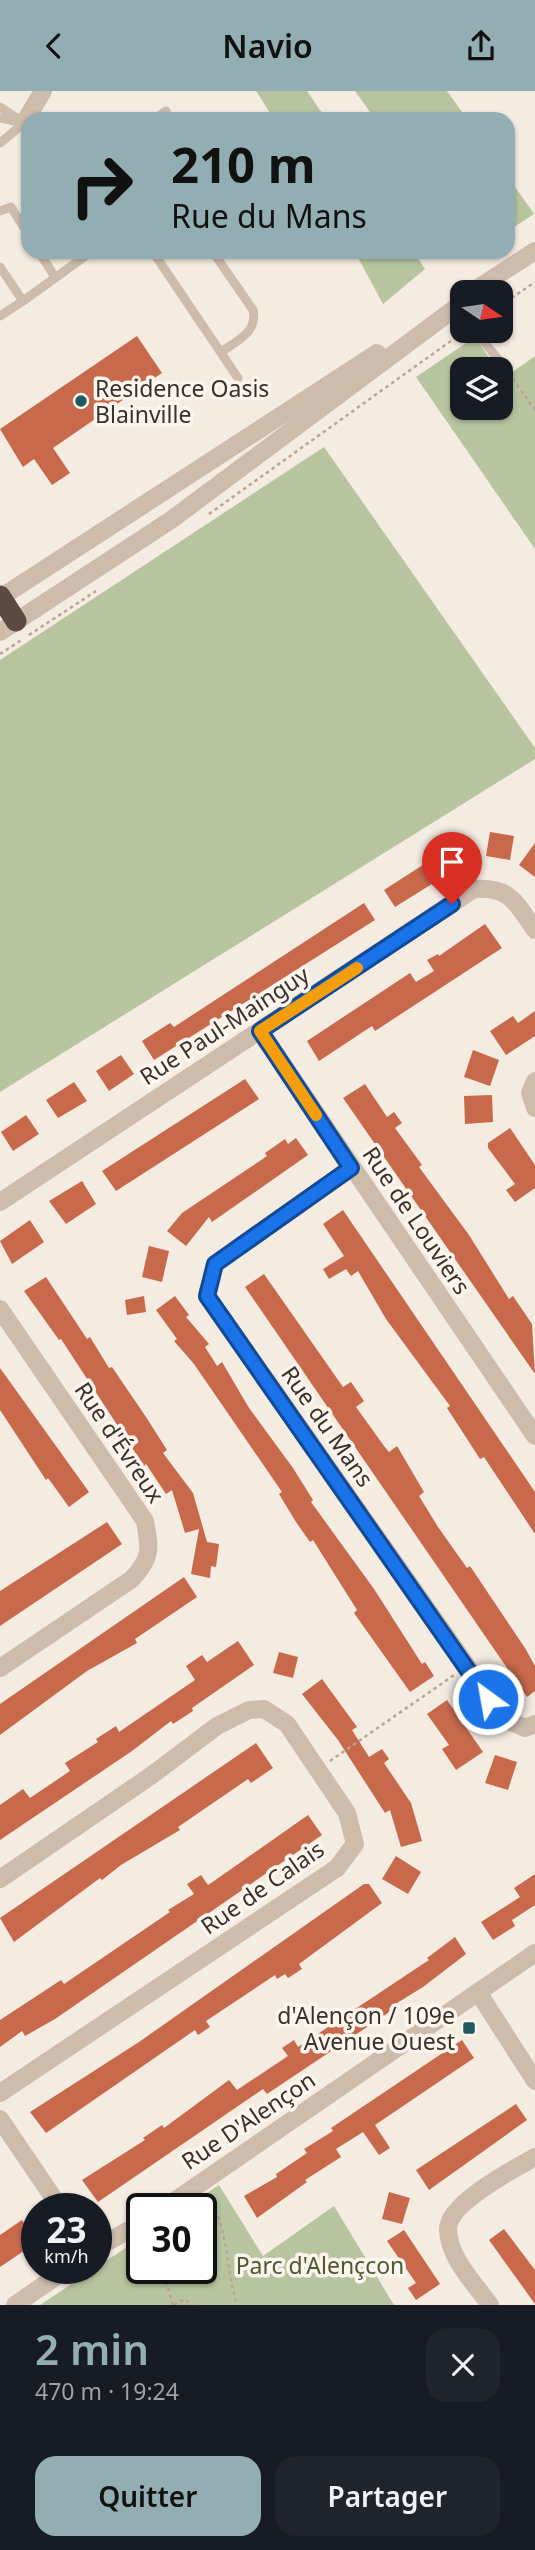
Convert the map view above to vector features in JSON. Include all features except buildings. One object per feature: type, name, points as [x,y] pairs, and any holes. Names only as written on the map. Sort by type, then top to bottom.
[{"type":"highway","points":[[0,597],[8,626]]},
{"type":"street","points":[[31,112],[36,94]]},
{"type":"street","points":[[492,280],[535,251]]},
{"type":"street","points":[[0,597],[450,311]]},
{"type":"street","points":[[8,626],[171,520],[450,312]]},
{"type":"street","name":"Rue Paul-Mainguy","points":[[0,1202],[474,889],[501,890],[514,900],[535,930]]},
{"type":"street","name":"Rue de Louviers","points":[[260,1031],[535,1436]]},
{"type":"street","points":[[535,1081],[530,1093],[535,1108]]},
{"type":"street","name":"Rue du Mans","points":[[351,1168],[215,1264],[207,1296],[467,1666],[498,1716],[525,1728],[535,1724]]},
{"type":"street","name":"Rue d'Évreux","points":[[0,1309],[145,1521],[150,1549],[144,1566],[132,1579],[0,1668]]},
{"type":"street","name":"Rue de Calais","points":[[0,1879],[152,1775],[217,1726],[249,1710],[264,1709],[286,1724],[347,1813],[355,1844],[337,1868],[0,2093]]},
{"type":"street","name":"Rue D'Alençon","points":[[185,2193],[535,1953]]},
{"type":"street","points":[[478,1992],[535,2081]]},
{"type":"street","points":[[0,2119],[50,2193]]},
{"type":"street","points":[[490,2305],[458,2262],[448,2228],[454,2213],[487,2185],[535,2157]]},
{"type":"street","points":[[16,2305],[46,2284]]},
{"type":"lane","points":[[0,107],[21,123]]},
{"type":"lane","points":[[0,118],[21,125]]},
{"type":"lane","points":[[0,143],[21,131]]},
{"type":"lane","points":[[0,211],[11,207],[21,223]]},
{"type":"lane","points":[[43,259],[55,277]]},
{"type":"lane","points":[[0,316],[80,259]]},
{"type":"lane","points":[[158,259],[238,378]]},
{"type":"lane","points":[[218,259],[253,310],[255,319],[251,329],[221,352]]},
{"type":"lane","points":[[0,267],[23,301]]},
{"type":"lane","points":[[485,343],[496,357]]},
{"type":"path","points":[[513,297],[535,282]]},
{"type":"path","points":[[513,379],[535,410]]},
{"type":"path","points":[[318,1768],[467,1666]]},
{"type":"path","points":[[202,2181],[219,2214],[227,2269],[237,2305]]},
{"type":"path","points":[[167,2284],[174,2305],[184,2299],[192,2305]]},
{"type":"green space","points":[[256,91],[307,91],[321,112],[270,112]]},
{"type":"green space","points":[[355,91],[447,91],[462,112],[370,112]]},
{"type":"green space","points":[[515,187],[534,214],[515,226]]},
{"type":"green space","points":[[359,259],[419,259],[425,269],[383,304]]},
{"type":"green space","points":[[466,343],[479,343],[489,357],[450,357],[450,420],[513,420],[513,372],[535,356],[535,549],[416,377]]},
{"type":"green space","points":[[324,447],[535,748],[535,759],[0,1092],[0,660]]},
{"type":"green space","name":"Parc d'Alençcon","points":[[219,2185],[263,2256],[334,2206],[394,2305],[40,2305],[72,2284],[112,2284],[112,2257],[126,2248],[126,2284],[217,2284],[217,2193],[207,2193]]},
{"type":"slow traffic","points":[[316,1115],[260,1031],[357,968]]},
{"type":"place","name":"Residence Oasis Blainville","points":[[81,401]]},
{"type":"place","name":"d'Alençon / 109e Avenue Ouest","points":[[469,2028]]},
{"type":"route","points":[[452,904],[260,1031],[351,1168],[215,1264],[207,1296],[488,1699]]}]
